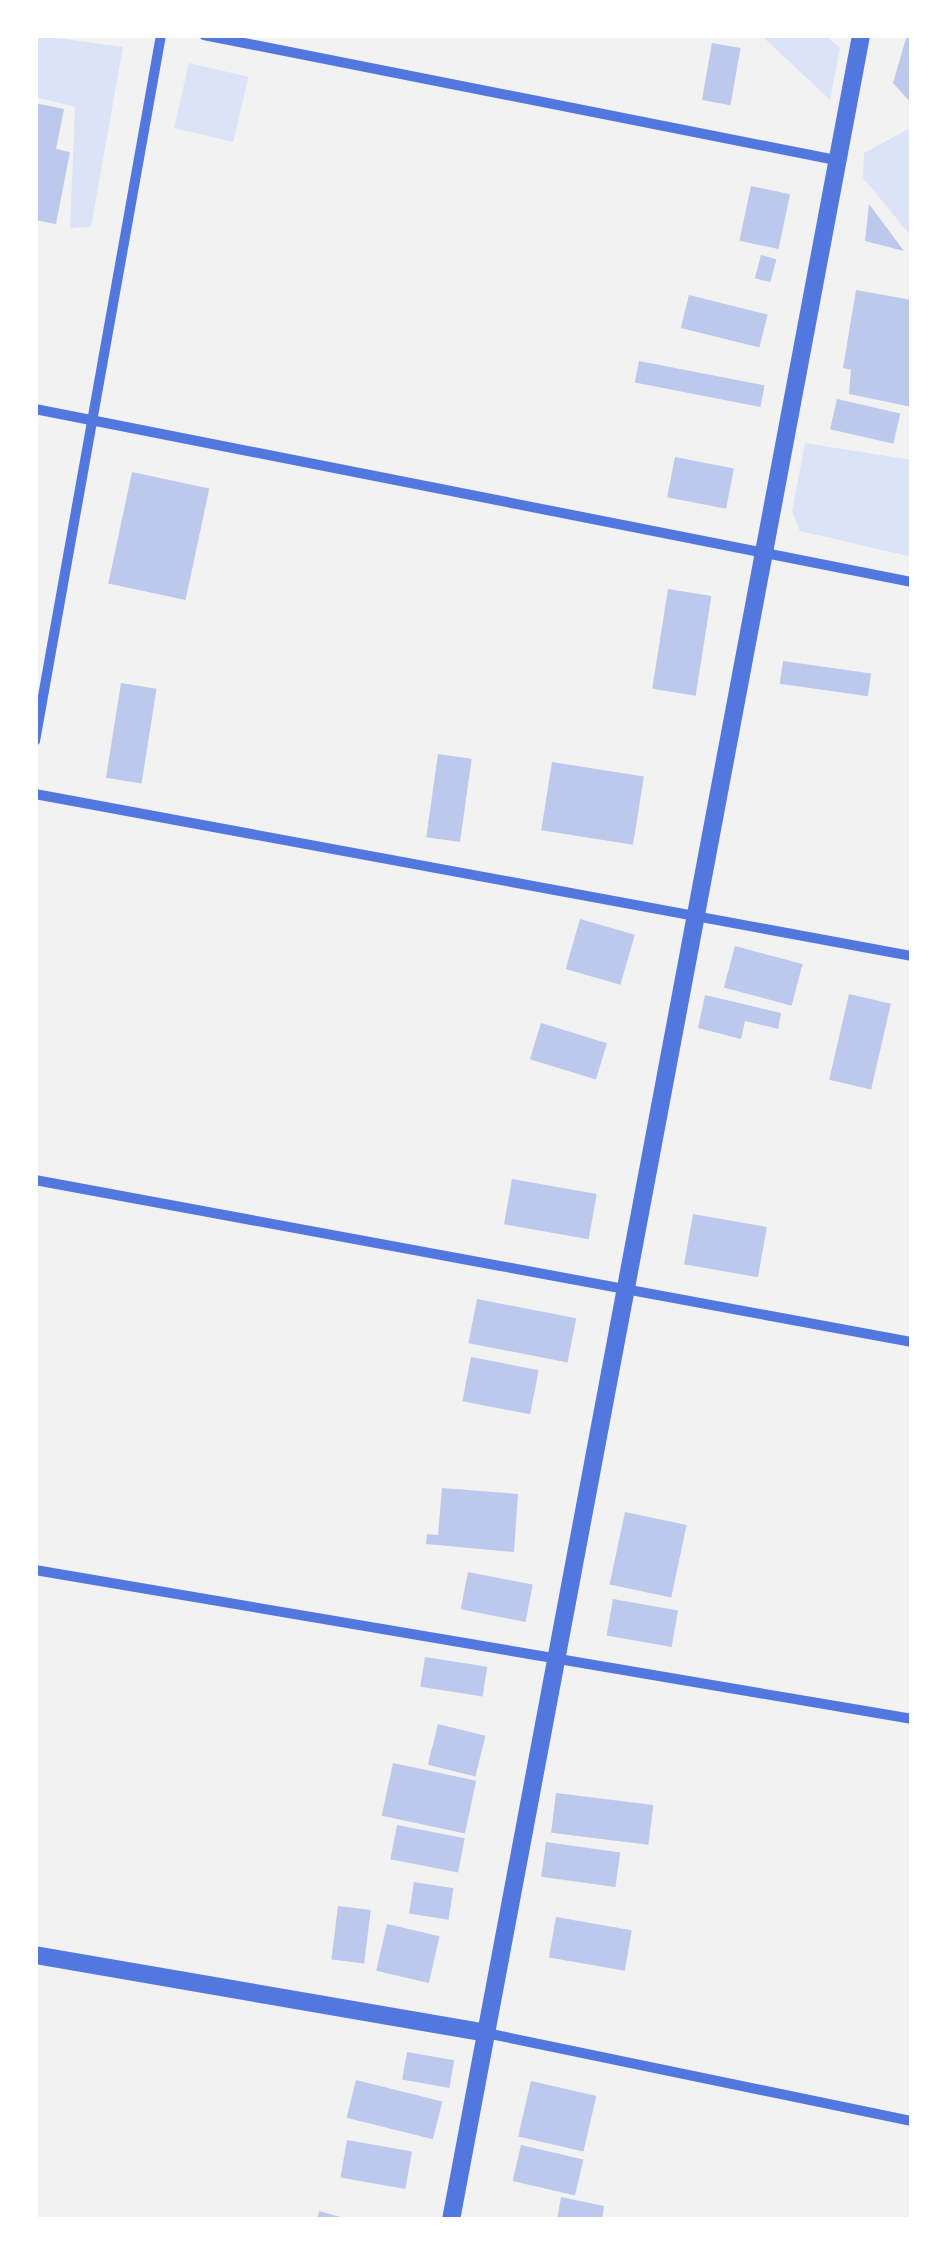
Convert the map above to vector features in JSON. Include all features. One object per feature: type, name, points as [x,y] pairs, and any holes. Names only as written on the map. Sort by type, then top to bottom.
[{"type":"street","points":[[35,741],[161,35]]},
{"type":"street","points":[[204,35],[836,160]]},
{"type":"street","points":[[451,2220],[560,1656],[622,1291],[758,552],[861,35]]},
{"type":"street","points":[[35,409],[912,582]]},
{"type":"street","points":[[35,794],[912,956]]},
{"type":"street","points":[[35,1180],[912,1342]]},
{"type":"street","points":[[35,1570],[560,1656],[912,1719]]},
{"type":"street","points":[[35,1955],[486,2033],[912,2121]]},
{"type":"shaded area","points":[[35,35],[123,47],[91,227],[70,228],[75,107],[35,97]]},
{"type":"shaded area","points":[[761,35],[825,35],[840,48],[830,100]]},
{"type":"shaded area","points":[[189,63],[248,77],[233,142],[174,128]]},
{"type":"shaded area","points":[[912,127],[912,237],[863,178],[864,153]]},
{"type":"shaded area","points":[[805,443],[912,460],[912,557],[800,531],[792,511]]},
{"type":"building","points":[[907,35],[912,35],[912,104],[893,83]]},
{"type":"building","points":[[712,43],[741,48],[730,105],[702,100]]},
{"type":"building","points":[[35,103],[64,109],[56,149],[70,152],[56,224],[35,220]]},
{"type":"building","points":[[751,186],[790,194],[778,249],[739,241]]},
{"type":"building","points":[[869,204],[904,251],[865,241]]},
{"type":"building","points":[[761,255],[776,259],[770,282],[755,278]]},
{"type":"building","points":[[856,290],[912,300],[912,407],[849,394],[851,370],[843,368]]},
{"type":"building","points":[[689,295],[768,315],[759,348],[681,328]]},
{"type":"building","points":[[639,361],[765,385],[760,407],[635,383]]},
{"type":"building","points":[[837,399],[900,414],[893,444],[830,429]]},
{"type":"building","points":[[675,457],[734,468],[726,509],[667,497]]},
{"type":"building","points":[[132,472],[209,488],[186,600],[108,584]]},
{"type":"building","points":[[668,589],[711,596],[696,696],[652,689]]},
{"type":"building","points":[[783,661],[871,673],[868,696],[780,684]]},
{"type":"building","points":[[121,683],[157,689],[142,783],[106,778]]},
{"type":"building","points":[[438,754],[472,759],[460,842],[426,837]]},
{"type":"building","points":[[552,762],[644,777],[633,845],[541,830]]},
{"type":"building","points":[[580,919],[635,935],[620,985],[566,969]]},
{"type":"building","points":[[735,946],[803,964],[791,1006],[724,988]]},
{"type":"building","points":[[849,994],[891,1004],[871,1089],[829,1080]]},
{"type":"building","points":[[705,995],[781,1013],[778,1029],[745,1021],[741,1039],[698,1028]]},
{"type":"building","points":[[541,1023],[607,1043],[596,1080],[530,1059]]},
{"type":"building","points":[[512,1179],[597,1194],[589,1239],[504,1224]]},
{"type":"building","points":[[693,1214],[767,1227],[758,1277],[684,1264]]},
{"type":"building","points":[[477,1299],[576,1318],[568,1362],[468,1343]]},
{"type":"building","points":[[471,1357],[539,1370],[530,1414],[462,1401]]},
{"type":"building","points":[[442,1488],[518,1494],[514,1552],[426,1544],[427,1534],[438,1535]]},
{"type":"building","points":[[625,1512],[687,1525],[671,1597],[610,1584]]},
{"type":"building","points":[[468,1572],[533,1585],[526,1622],[461,1609]]},
{"type":"building","points":[[613,1599],[678,1610],[672,1647],[607,1635]]},
{"type":"building","points":[[425,1657],[487,1667],[483,1696],[420,1687]]},
{"type":"building","points":[[438,1724],[486,1736],[475,1777],[428,1765]]},
{"type":"building","points":[[393,1763],[476,1781],[465,1833],[382,1816]]},
{"type":"building","points":[[556,1793],[653,1805],[648,1845],[551,1833]]},
{"type":"building","points":[[397,1825],[465,1838],[458,1873],[390,1859]]},
{"type":"building","points":[[546,1842],[620,1852],[615,1887],[541,1877]]},
{"type":"building","points":[[414,1882],[454,1888],[449,1920],[409,1914]]},
{"type":"building","points":[[338,1906],[371,1910],[364,1964],[331,1960]]},
{"type":"building","points":[[556,1917],[632,1930],[625,1971],[549,1957]]},
{"type":"building","points":[[387,1924],[440,1936],[429,1983],[376,1971]]},
{"type":"building","points":[[407,2052],[454,2060],[449,2088],[402,2080]]},
{"type":"building","points":[[356,2080],[442,2102],[433,2139],[347,2118]]},
{"type":"building","points":[[531,2081],[596,2096],[583,2152],[518,2137]]},
{"type":"building","points":[[347,2140],[412,2151],[405,2189],[340,2177]]},
{"type":"building","points":[[521,2145],[583,2159],[575,2195],[513,2181]]},
{"type":"building","points":[[561,2197],[604,2206],[602,2220],[557,2220]]},
{"type":"building","points":[[319,2211],[348,2219],[348,2220],[317,2220]]}]
